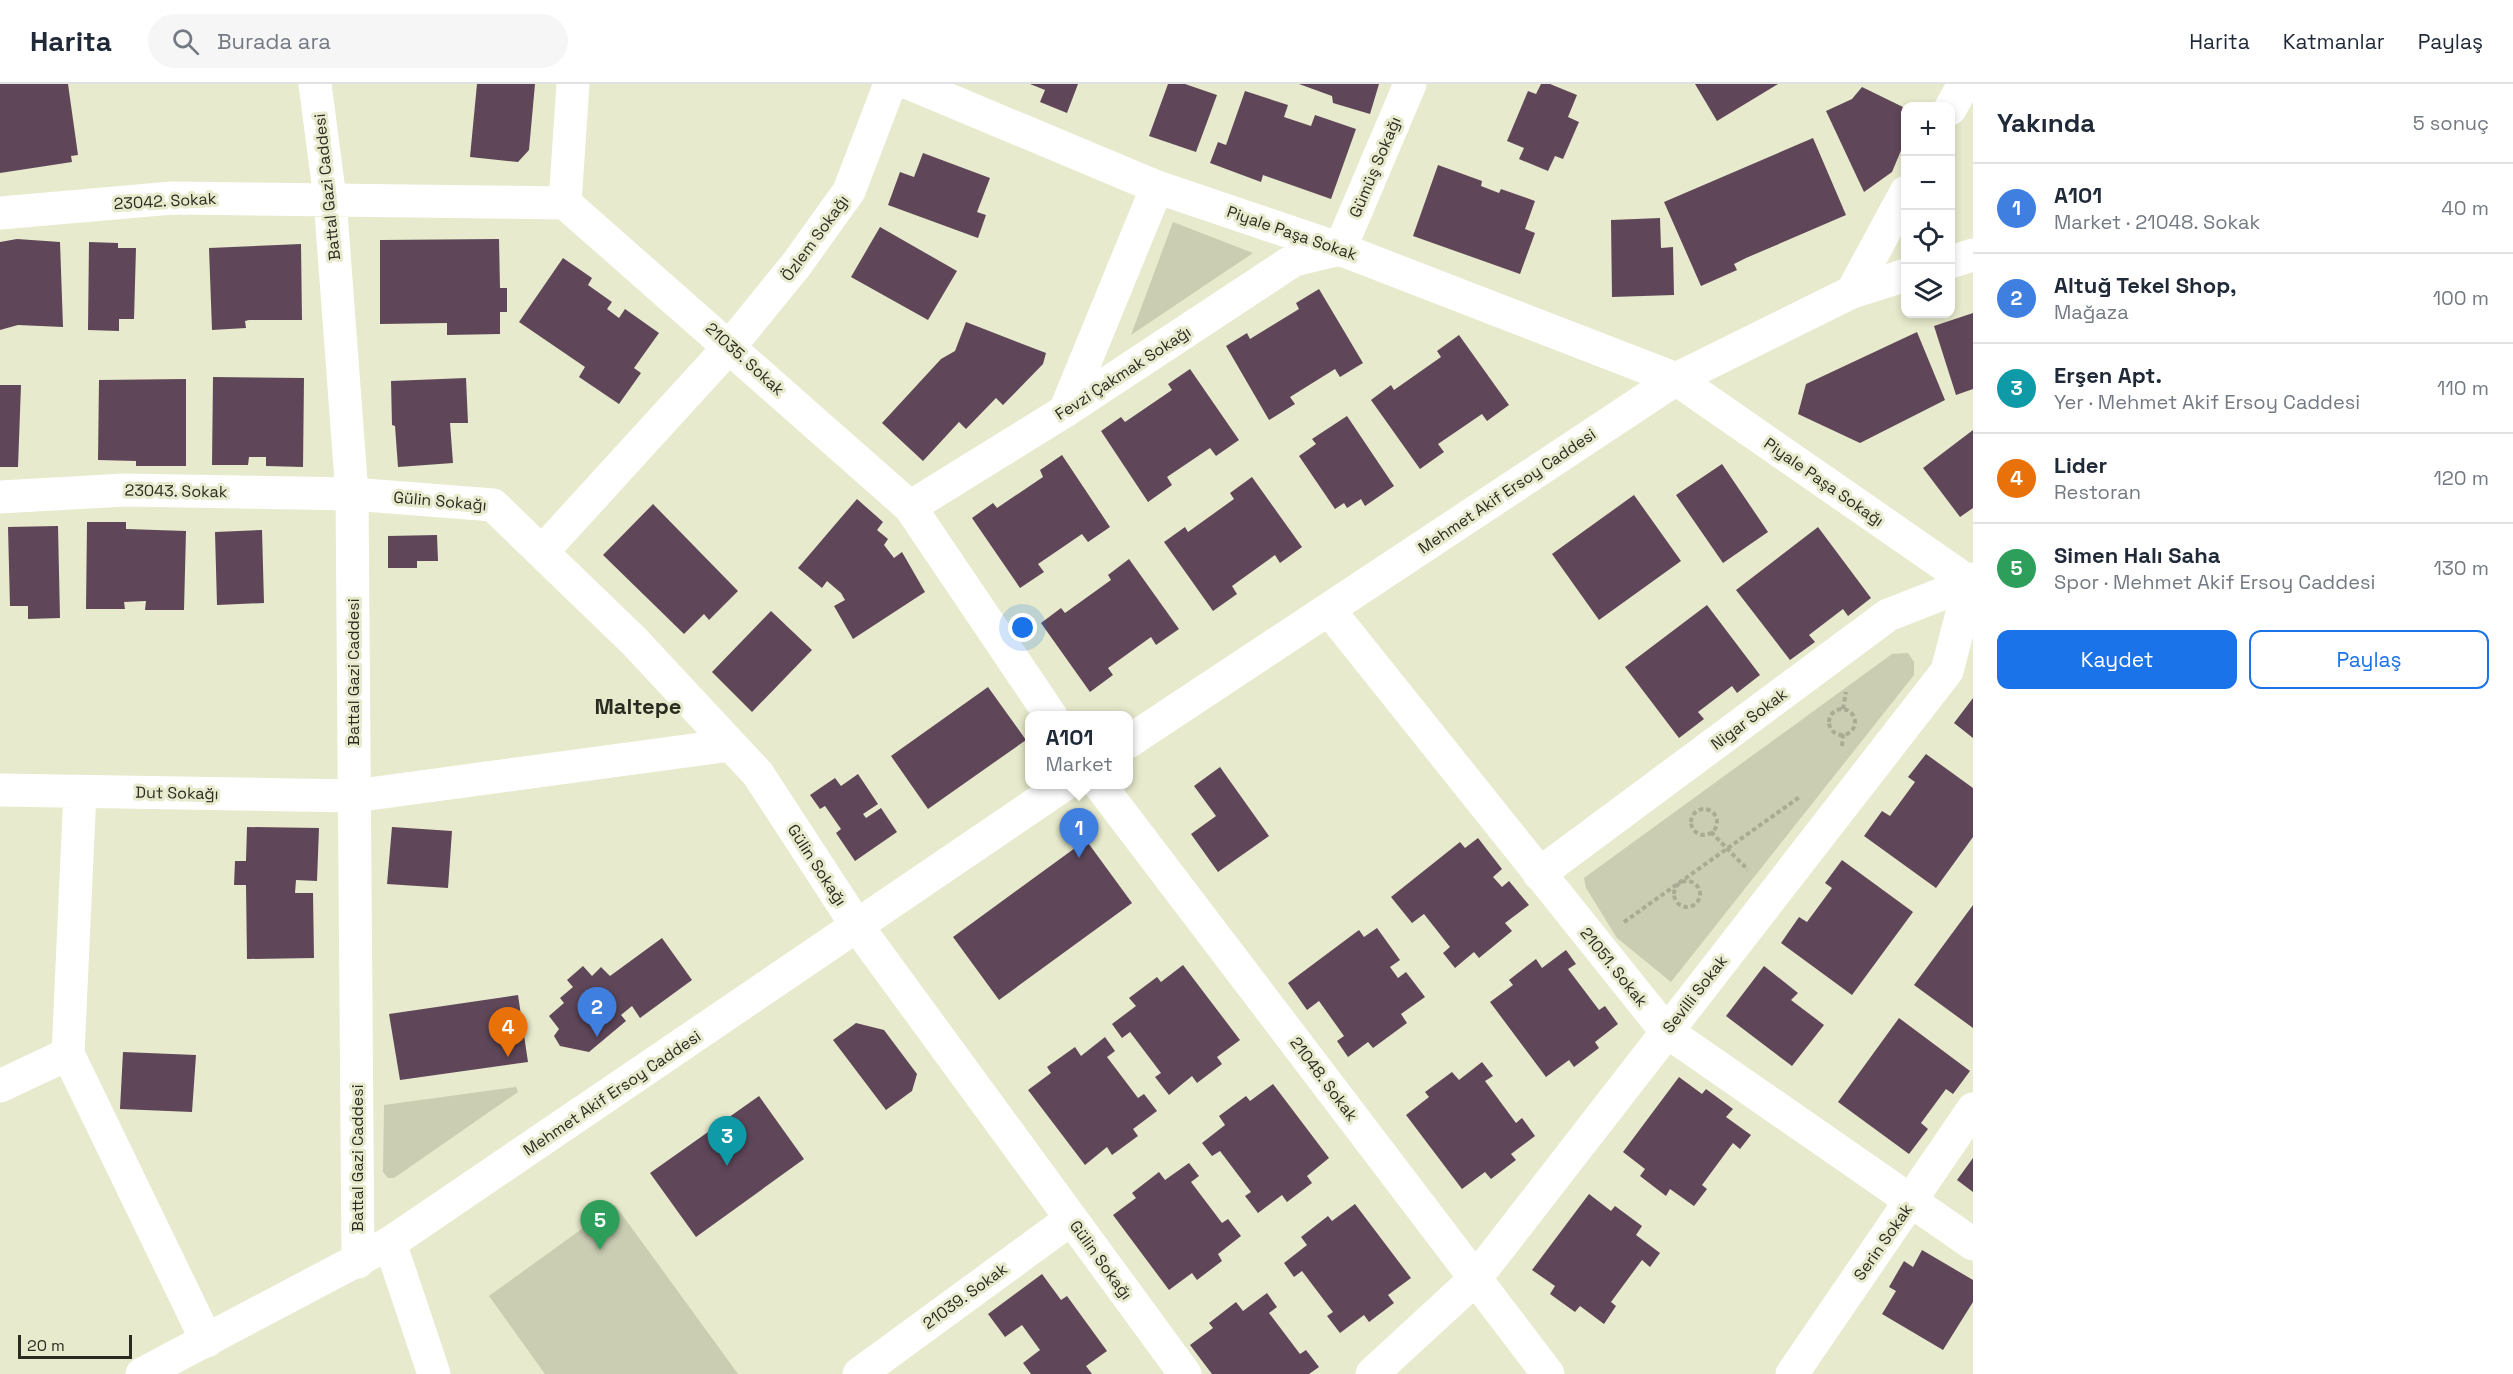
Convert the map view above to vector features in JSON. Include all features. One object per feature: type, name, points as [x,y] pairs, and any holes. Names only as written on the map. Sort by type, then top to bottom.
[{"type":"street","name":"Battal Gazi Caddesi","points":[[315,84],[330,199],[352,494],[358,1262]]},
{"type":"street","points":[[330,199],[566,202],[573,84]]},
{"type":"street","name":"Özlem Sokağı","points":[[542,552],[730,346],[796,265],[849,191],[890,84]]},
{"type":"street","name":"Piyale Paşa Sokak","points":[[911,84],[1156,187],[1340,249],[1676,378]]},
{"type":"street","name":"Gümüş Sokağı","points":[[1340,249],[1410,84]]},
{"type":"street","points":[[1954,102],[1964,84]]},
{"type":"street","points":[[1065,411],[1156,187]]},
{"type":"street","name":"23042. Sokak","points":[[0,213],[172,198],[330,199]]},
{"type":"street","points":[[1852,292],[1901,200]]},
{"type":"street","name":"21035. Sokak","points":[[566,202],[910,507],[1048,711]]},
{"type":"street","name":"Fevzi Çakmak Sokağı","points":[[910,507],[1065,411],[1294,260],[1340,249]]},
{"type":"street","points":[[1955,260],[1973,255]]},
{"type":"street","name":"Mehmet Akif Ersoy Caddesi","points":[[1133,739],[1676,378],[1852,292],[1901,276]]},
{"type":"street","name":"Piyale Paşa Sokağı","points":[[1676,378],[1972,582]]},
{"type":"street","name":"23043. Sokak","points":[[0,497],[125,490],[352,494]]},
{"type":"street","name":"Gülin Sokağı","points":[[352,494],[493,505],[634,641],[758,774],[857,926],[1185,1374]]},
{"type":"street","name":"Nigar Sokak","points":[[1539,874],[1888,615],[1972,582]]},
{"type":"street","name":"Sevilli Sokak","points":[[1372,1374],[1475,1279],[1947,671],[1972,582]]},
{"type":"street","name":"21051. Sokak","points":[[1329,610],[1666,1031],[1973,1244]]},
{"type":"street","name":"Dut Sokağı","points":[[0,790],[354,796],[730,745]]},
{"type":"street","name":"Mehmet Akif Ersoy Caddesi","points":[[142,1374],[358,1262],[390,1243],[1058,789]]},
{"type":"street","name":"21048. Sokak","points":[[1103,789],[1548,1374]]},
{"type":"street","points":[[80,792],[68,1054],[207,1341]]},
{"type":"street","points":[[0,1086],[68,1054]]},
{"type":"street","name":"Serin Sokak","points":[[1792,1374],[1973,1109]]},
{"type":"street","name":"21039. Sokak","points":[[859,1374],[1071,1219]]},
{"type":"street","points":[[390,1243],[434,1374]]},
{"type":"path","points":[[1839,709],[1851,712],[1854,720],[1851,730],[1843,734],[1835,733],[1829,726],[1831,713],[1839,709]]},
{"type":"path","points":[[1622,923],[1802,795]]},
{"type":"path","points":[[1701,809],[1713,812],[1717,823],[1712,832],[1701,834],[1694,830],[1690,822],[1694,814],[1701,809]]},
{"type":"path","points":[[1712,832],[1754,877]]},
{"type":"path","points":[[1688,881],[1698,887],[1699,895],[1692,905],[1684,906],[1677,902],[1674,894],[1679,882],[1688,881]]},
{"type":"green space","points":[[1173,222],[1253,253],[1131,335]]},
{"type":"green space","points":[[1908,653],[1914,662],[1914,675],[1671,982],[1617,938],[1586,888],[1584,878],[1892,654]]},
{"type":"green space","points":[[516,1087],[518,1092],[394,1178],[388,1178],[383,1172],[384,1105]]},
{"type":"green space","points":[[615,1205],[738,1374],[545,1374],[489,1296]]},
{"type":"building","points":[[0,84],[68,84],[78,155],[71,156],[72,162],[0,173]]},
{"type":"building","points":[[477,84],[535,84],[529,150],[518,162],[470,157]]},
{"type":"building","points":[[1030,84],[1078,84],[1067,113],[1040,102],[1045,90]]},
{"type":"building","points":[[1168,84],[1185,84],[1217,95],[1196,152],[1149,136]]},
{"type":"building","points":[[1299,84],[1379,84],[1370,114],[1333,103],[1332,96]]},
{"type":"building","points":[[1541,84],[1550,84],[1577,95],[1568,117],[1579,122],[1563,159],[1555,156],[1548,171],[1519,159],[1524,148],[1507,141],[1528,91],[1536,94]]},
{"type":"building","points":[[1695,84],[1778,84],[1717,121]]},
{"type":"building","points":[[1862,87],[1901,106],[1901,151],[1892,172],[1864,192],[1826,111],[1852,99]]},
{"type":"building","points":[[1245,91],[1288,105],[1284,117],[1311,126],[1315,115],[1356,129],[1331,199],[1263,175],[1261,182],[1210,163],[1218,142],[1226,145]]},
{"type":"building","points":[[1813,138],[1846,215],[1746,258],[1734,264],[1737,270],[1701,286],[1664,202]]},
{"type":"building","points":[[923,153],[990,178],[977,212],[986,215],[978,238],[888,205],[900,172],[914,177]]},
{"type":"building","points":[[1438,165],[1482,181],[1481,186],[1499,193],[1501,189],[1535,201],[1525,229],[1535,233],[1520,274],[1413,236]]},
{"type":"building","points":[[1660,218],[1661,248],[1673,247],[1674,295],[1612,297],[1611,220]]},
{"type":"building","points":[[880,227],[957,271],[928,320],[851,277]]},
{"type":"building","points":[[17,239],[60,242],[63,327],[18,325],[0,330],[0,242]]},
{"type":"building","points":[[499,239],[500,288],[507,288],[507,312],[500,312],[500,334],[447,335],[447,323],[380,324],[380,240]]},
{"type":"building","points":[[89,242],[118,243],[118,248],[136,248],[134,319],[119,319],[119,331],[88,330]]},
{"type":"building","points":[[301,244],[302,320],[249,320],[245,321],[246,328],[212,330],[209,248]]},
{"type":"building","points":[[563,258],[592,278],[588,285],[612,302],[607,309],[619,318],[625,309],[659,333],[634,368],[641,373],[619,404],[579,377],[585,367],[519,322]]},
{"type":"building","points":[[1319,289],[1363,363],[1340,377],[1335,369],[1290,397],[1295,404],[1269,420],[1226,346],[1247,333],[1250,339],[1299,309],[1296,303]]},
{"type":"building","points":[[1973,313],[1973,389],[1956,395],[1934,326]]},
{"type":"building","points":[[966,322],[1046,353],[1043,364],[1003,405],[996,398],[966,429],[959,422],[923,461],[882,423],[941,359],[955,351]]},
{"type":"building","points":[[1917,332],[1945,400],[1860,443],[1798,414],[1806,384]]},
{"type":"building","points":[[1459,335],[1509,405],[1487,421],[1482,414],[1438,444],[1444,452],[1420,469],[1371,400],[1391,385],[1394,390],[1441,357],[1437,351]]},
{"type":"building","points":[[1190,369],[1239,440],[1216,456],[1210,448],[1167,477],[1172,485],[1148,502],[1101,431],[1121,417],[1125,422],[1172,390],[1168,384]]},
{"type":"building","points":[[213,377],[304,378],[303,467],[266,466],[266,457],[249,457],[248,465],[212,465]]},
{"type":"building","points":[[466,378],[468,423],[450,423],[453,463],[398,467],[395,426],[392,425],[391,381]]},
{"type":"building","points":[[186,379],[186,466],[136,466],[136,461],[98,460],[99,380]]},
{"type":"building","points":[[0,385],[21,385],[18,467],[0,467]]},
{"type":"building","points":[[1347,416],[1394,486],[1365,506],[1361,499],[1347,508],[1344,503],[1335,509],[1299,456],[1316,444],[1312,439]]},
{"type":"building","points":[[1973,430],[1973,508],[1960,517],[1923,468]]},
{"type":"building","points":[[1062,455],[1110,527],[1088,542],[1082,534],[1038,564],[1044,572],[1020,588],[972,518],[993,503],[997,508],[1043,477],[1040,470]]},
{"type":"building","points":[[1722,464],[1768,532],[1723,563],[1676,495]]},
{"type":"building","points":[[1252,477],[1302,547],[1280,563],[1275,555],[1232,586],[1237,594],[1213,611],[1164,542],[1185,527],[1188,532],[1234,499],[1230,493]]},
{"type":"building","points":[[1634,495],[1681,561],[1599,620],[1552,554]]},
{"type":"building","points":[[857,499],[883,522],[877,530],[888,539],[884,545],[894,558],[902,552],[925,592],[853,639],[834,606],[845,600],[841,593],[827,581],[822,588],[798,568]]},
{"type":"building","points":[[653,504],[738,591],[709,620],[704,614],[684,634],[603,555]]},
{"type":"building","points":[[87,522],[126,522],[126,529],[186,531],[184,610],[145,610],[146,601],[124,602],[125,609],[86,609]]},
{"type":"building","points":[[58,526],[60,618],[28,619],[28,606],[10,606],[8,527]]},
{"type":"building","points":[[1818,527],[1871,598],[1848,616],[1843,609],[1809,635],[1815,642],[1790,660],[1736,590]]},
{"type":"building","points":[[262,530],[264,603],[217,605],[215,532]]},
{"type":"building","points":[[437,535],[438,561],[417,561],[417,568],[388,568],[388,536]]},
{"type":"building","points":[[1129,559],[1179,629],[1156,645],[1151,637],[1108,668],[1113,675],[1090,692],[1041,623],[1061,608],[1065,613],[1111,580],[1108,575]]},
{"type":"building","points":[[1707,605],[1760,675],[1737,693],[1732,686],[1698,712],[1704,719],[1679,738],[1625,667]]},
{"type":"building","points":[[771,611],[812,650],[752,712],[712,672]]},
{"type":"building","points":[[988,687],[1025,739],[928,809],[891,756]]},
{"type":"building","points":[[1973,698],[1973,738],[1954,723]]},
{"type":"building","points":[[1926,754],[1973,788],[1973,837],[1936,888],[1864,836],[1882,811],[1890,816],[1915,782],[1908,777]]},
{"type":"building","points":[[1220,767],[1269,836],[1218,872],[1191,834],[1216,816],[1194,786]]},
{"type":"building","points":[[858,774],[878,804],[863,814],[866,818],[881,808],[897,832],[855,861],[836,833],[841,829],[825,806],[820,809],[810,795],[835,778],[841,786]]},
{"type":"building","points":[[247,827],[319,828],[317,881],[296,880],[295,893],[313,893],[314,958],[247,959],[246,885],[234,885],[235,861],[246,861]]},
{"type":"building","points":[[392,827],[452,831],[448,888],[387,884]]},
{"type":"building","points":[[1478,838],[1502,869],[1493,877],[1502,887],[1509,881],[1529,905],[1505,923],[1512,931],[1479,958],[1474,952],[1455,968],[1443,953],[1450,947],[1424,914],[1412,923],[1391,897],[1460,842],[1465,848]]},
{"type":"building","points":[[1086,840],[1132,903],[999,1000],[953,937]]},
{"type":"building","points":[[1842,860],[1913,912],[1852,995],[1781,943],[1799,917],[1807,922],[1832,888],[1825,883]]},
{"type":"building","points":[[1973,905],[1973,1028],[1914,985]]},
{"type":"building","points":[[1377,928],[1400,960],[1390,967],[1398,978],[1406,972],[1425,997],[1401,1014],[1407,1023],[1373,1048],[1368,1042],[1348,1057],[1337,1041],[1344,1036],[1319,1001],[1307,1010],[1288,983],[1359,930],[1364,937]]},
{"type":"building","points":[[662,938],[692,980],[640,1018],[632,1006],[621,1015],[626,1021],[589,1052],[560,1046],[554,1036],[559,1029],[549,1016],[564,1003],[560,998],[573,987],[567,980],[583,966],[592,976],[601,967],[610,976]]},
{"type":"building","points":[[1566,950],[1576,964],[1568,969],[1599,1010],[1605,1006],[1618,1024],[1595,1042],[1599,1048],[1574,1067],[1569,1060],[1546,1077],[1490,1002],[1513,985],[1509,980],[1536,959],[1542,968]]},
{"type":"building","points":[[1183,965],[1240,1040],[1217,1057],[1222,1064],[1197,1083],[1192,1076],[1169,1095],[1155,1077],[1161,1073],[1130,1032],[1122,1038],[1112,1024],[1136,1006],[1129,998],[1157,977],[1161,982]]},
{"type":"building","points":[[1764,966],[1798,993],[1791,1000],[1824,1025],[1792,1066],[1726,1016]]},
{"type":"building","points":[[518,995],[528,1062],[400,1080],[389,1014]]},
{"type":"building","points":[[1899,1018],[1970,1071],[1953,1094],[1946,1089],[1921,1123],[1928,1129],[1909,1154],[1838,1102]]},
{"type":"building","points":[[856,1023],[884,1030],[917,1074],[912,1091],[886,1110],[833,1040]]},
{"type":"building","points":[[1105,1037],[1115,1051],[1107,1057],[1138,1098],[1144,1094],[1157,1111],[1133,1129],[1138,1136],[1112,1155],[1107,1147],[1085,1165],[1028,1090],[1051,1073],[1047,1067],[1075,1047],[1081,1056]]},
{"type":"building","points":[[123,1052],[196,1055],[192,1112],[120,1109]]},
{"type":"building","points":[[1482,1062],[1493,1076],[1485,1081],[1516,1123],[1522,1118],[1535,1136],[1511,1154],[1516,1160],[1491,1179],[1485,1172],[1462,1189],[1406,1115],[1429,1097],[1425,1092],[1452,1072],[1459,1080]]},
{"type":"building","points":[[1679,1077],[1702,1094],[1706,1089],[1733,1109],[1726,1117],[1751,1135],[1740,1149],[1733,1143],[1702,1185],[1707,1189],[1694,1206],[1670,1189],[1666,1196],[1640,1176],[1645,1169],[1623,1152]]},
{"type":"building","points":[[1273,1084],[1329,1158],[1307,1176],[1312,1183],[1287,1202],[1282,1195],[1258,1213],[1245,1196],[1251,1192],[1220,1151],[1212,1156],[1202,1143],[1225,1125],[1219,1116],[1246,1096],[1250,1101]]},
{"type":"building","points":[[759,1096],[804,1159],[696,1237],[650,1173]]},
{"type":"building","points":[[1973,1158],[1973,1192],[1957,1180]]},
{"type":"building","points":[[1189,1163],[1199,1176],[1191,1182],[1222,1223],[1228,1219],[1241,1236],[1218,1254],[1222,1261],[1197,1280],[1192,1273],[1169,1290],[1113,1215],[1136,1198],[1132,1193],[1159,1172],[1165,1180]]},
{"type":"building","points":[[1589,1194],[1611,1211],[1615,1206],[1642,1226],[1636,1235],[1660,1253],[1650,1267],[1642,1260],[1611,1302],[1616,1306],[1604,1324],[1580,1306],[1575,1312],[1550,1294],[1555,1286],[1532,1270]]},
{"type":"building","points":[[1355,1204],[1411,1278],[1388,1295],[1394,1303],[1369,1322],[1364,1315],[1340,1333],[1327,1316],[1333,1312],[1302,1271],[1294,1277],[1284,1263],[1307,1245],[1301,1237],[1328,1216],[1332,1221]]},
{"type":"building","points":[[1922,1250],[1973,1280],[1973,1302],[1943,1350],[1882,1314],[1896,1291],[1889,1287],[1904,1261],[1913,1267]]},
{"type":"building","points":[[1042,1274],[1061,1300],[1067,1296],[1107,1351],[1086,1366],[1092,1374],[1031,1374],[1023,1363],[1040,1350],[1022,1325],[1005,1337],[988,1314]]},
{"type":"building","points":[[1267,1293],[1277,1307],[1269,1313],[1300,1354],[1306,1350],[1319,1367],[1309,1374],[1212,1374],[1190,1345],[1213,1328],[1209,1323],[1236,1302],[1243,1311]]},
{"type":"place","name":"A101","points":[[1079,858]]},
{"type":"place","name":"Altuğ Tekel Shop,","points":[[597,1037]]},
{"type":"place","name":"Lider","points":[[508,1057]]},
{"type":"place","name":"Erşen Apt.","points":[[727,1166]]},
{"type":"place","name":"Simen Halı Saha","points":[[600,1250]]},
{"type":"district","name":"Maltepe","points":[[638,706]]}]
